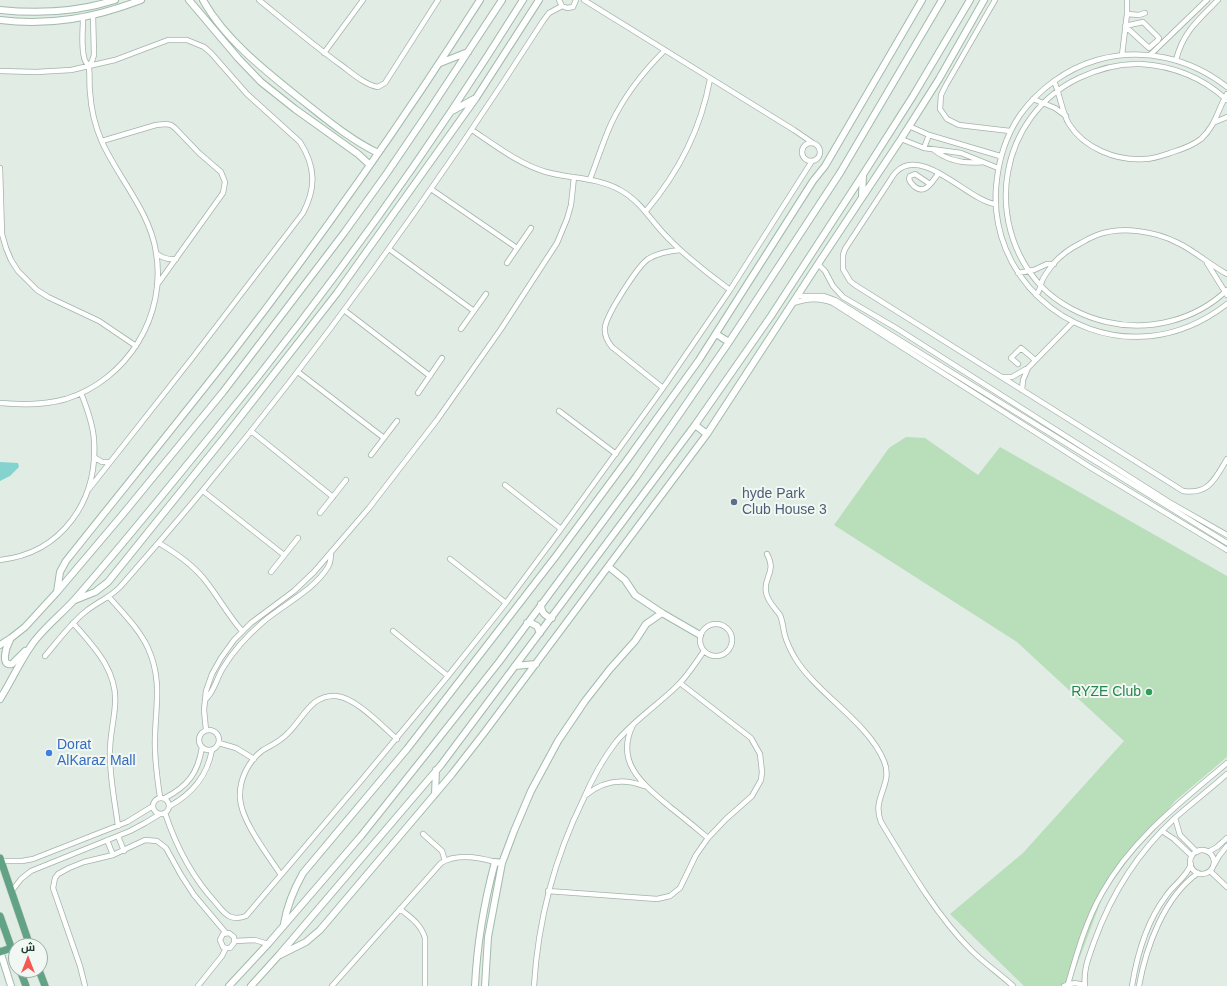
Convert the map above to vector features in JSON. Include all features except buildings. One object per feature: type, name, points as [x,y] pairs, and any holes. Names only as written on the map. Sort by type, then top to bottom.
[{"type":"main road","points":[[0,860],[27,938]]},
{"type":"main road","points":[[0,916],[8,939]]},
{"type":"street","points":[[0,10],[33,13],[56,12],[84,8],[115,0]]},
{"type":"street","points":[[0,20],[51,22],[83,18],[141,0]]},
{"type":"street","points":[[189,0],[260,82],[358,154],[370,165]]},
{"type":"street","points":[[203,0],[211,13],[225,30],[263,69],[325,118],[378,153]]},
{"type":"street","points":[[259,0],[324,53],[366,82],[378,87],[385,83],[438,0]]},
{"type":"street","points":[[324,53],[363,0]]},
{"type":"street","points":[[57,592],[60,572],[66,561],[232,353],[370,165],[440,64],[480,0]]},
{"type":"street","points":[[0,645],[25,626],[57,592],[218,398],[387,174],[502,0]]},
{"type":"street","points":[[11,638],[2,655],[2,660],[6,664],[14,662],[74,600],[215,431],[273,358],[391,197],[485,60],[522,0]]},
{"type":"street","points":[[74,600],[95,592],[108,582],[227,434],[336,292],[476,98],[539,0]]},
{"type":"street","points":[[559,0],[564,8],[570,8],[575,5],[576,0]]},
{"type":"street","points":[[162,813],[188,865],[204,890],[227,915],[236,918],[246,916],[397,739],[506,603],[664,388],[730,290],[812,161],[818,157],[820,152],[818,146],[584,0]]},
{"type":"street","points":[[284,924],[289,901],[303,873],[407,749],[556,556],[695,366],[809,188],[825,166],[922,0]]},
{"type":"street","points":[[229,986],[268,944],[366,830],[494,668],[636,477],[729,342],[850,158],[942,0]]},
{"type":"street","points":[[251,986],[436,770],[552,618],[695,425],[771,316],[864,173],[913,96],[970,0]]},
{"type":"street","points":[[279,955],[306,942],[320,930],[434,794],[484,733],[707,434],[901,139],[939,79],[984,0]]},
{"type":"street","points":[[995,0],[946,85],[941,95],[940,109],[947,119],[959,125],[1010,131]]},
{"type":"street","points":[[1122,55],[1127,14],[1127,0]]},
{"type":"street","points":[[1150,55],[1207,0]]},
{"type":"street","points":[[1176,60],[1181,44],[1190,28],[1218,0]]},
{"type":"street","points":[[45,656],[85,612],[109,597],[120,587],[203,491],[298,372],[389,249],[431,189],[472,130],[543,21],[549,13],[562,6]]},
{"type":"street","points":[[1127,14],[1138,15],[1145,13]]},
{"type":"street","points":[[88,67],[94,55],[93,15]]},
{"type":"street","points":[[0,403],[47,403],[64,400],[97,384],[112,374],[125,361],[136,346],[151,316],[157,285],[158,269],[156,253],[149,226],[143,213],[117,171],[102,141],[92,107],[88,67],[83,56],[83,18]]},
{"type":"street","points":[[1143,22],[1158,37],[1158,39],[1151,48],[1148,48],[1125,26],[1143,22]]},
{"type":"street","points":[[0,71],[36,72],[71,70],[128,56],[168,40],[187,40],[196,43],[211,53],[247,94],[300,142],[310,161],[313,177],[311,193],[303,213],[89,489]]},
{"type":"street","points":[[590,179],[604,141],[621,106],[643,74],[665,50]]},
{"type":"street","points":[[440,64],[468,52]]},
{"type":"street","points":[[1227,87],[1204,72],[1176,60],[1150,55],[1122,55],[1090,62],[1074,69],[1054,81],[1033,99],[1024,109],[1010,131],[1000,156],[995,204],[997,222],[1003,242],[1018,273],[1036,295],[1056,312],[1073,322],[1099,332],[1134,337],[1151,336],[1185,328],[1201,321],[1227,304]]},
{"type":"street","points":[[1054,81],[1058,90],[1069,124],[1077,134],[1097,149],[1120,157],[1134,159],[1156,157],[1193,144],[1201,138],[1215,122],[1226,97],[1198,79],[1183,72],[1168,68],[1135,64],[1119,65],[1098,70],[1073,81],[1058,90],[1042,103],[1024,128],[1017,141],[1008,170],[1005,200],[1010,230],[1018,251],[1041,286],[1068,307],[1083,314],[1115,324],[1132,326],[1166,323],[1197,312],[1226,293],[1206,262]]},
{"type":"street","points":[[646,210],[670,180],[690,146],[704,109],[710,79]]},
{"type":"street","points":[[450,112],[476,98]]},
{"type":"street","points":[[1033,99],[1055,108],[1066,116]]},
{"type":"street","points":[[1215,122],[1227,117]]},
{"type":"street","points":[[102,141],[156,125],[166,124],[175,128],[199,153],[221,172],[225,182],[223,193],[157,285]]},
{"type":"street","points":[[909,126],[929,135],[1000,156]]},
{"type":"street","points":[[472,130],[521,162],[546,172],[590,179],[622,191],[646,210],[659,229],[680,250],[730,290]]},
{"type":"street","points":[[924,148],[929,135]]},
{"type":"street","points":[[901,139],[924,148],[961,153],[998,168]]},
{"type":"street","points":[[812,161],[806,160],[802,152],[804,146],[813,143]]},
{"type":"street","points":[[934,150],[943,157],[954,160],[975,163],[982,162]]},
{"type":"street","points":[[995,204],[981,200],[939,173],[926,167],[911,165],[901,168],[896,172],[845,249],[842,262],[843,269],[850,281],[855,285],[1182,491],[1192,492],[1202,490],[1211,484],[1227,459]]},
{"type":"street","points":[[0,168],[2,234],[11,260],[18,271],[32,286],[48,297],[99,321],[136,346]]},
{"type":"street","points":[[862,198],[864,173]]},
{"type":"street","points":[[930,184],[939,173]]},
{"type":"street","points":[[206,730],[205,700],[209,682],[216,665],[242,631],[305,581],[395,475],[437,420],[470,375],[528,289],[560,236],[571,205],[574,177]]},
{"type":"street","points":[[431,189],[517,248]]},
{"type":"street","points":[[507,263],[531,228]]},
{"type":"street","points":[[1036,295],[1042,281],[1064,253],[1098,235],[1125,231],[1139,231],[1166,237],[1190,250],[1206,262],[1227,274]]},
{"type":"street","points":[[389,249],[474,311]]},
{"type":"street","points":[[664,388],[612,347],[607,338],[605,329],[608,319],[630,280],[640,266],[654,256],[680,250]]},
{"type":"street","points":[[156,253],[167,259],[176,259]]},
{"type":"street","points":[[818,264],[825,271],[832,286],[843,297],[909,336],[1169,502],[1227,535]]},
{"type":"street","points":[[1018,273],[1030,271],[1047,264],[1054,264]]},
{"type":"street","points":[[462,329],[486,294]]},
{"type":"street","points":[[797,296],[824,296],[835,300],[1227,543]]},
{"type":"street","points":[[793,303],[808,299],[829,301],[1080,460],[1227,550]]},
{"type":"street","points":[[344,310],[430,376]]},
{"type":"street","points":[[771,316],[780,322]]},
{"type":"street","points":[[1000,376],[1012,377],[1028,368],[1073,322]]},
{"type":"street","points":[[716,334],[729,342]]},
{"type":"street","points":[[1018,364],[1011,358],[1021,348],[1036,360]]},
{"type":"street","points":[[418,393],[442,358]]},
{"type":"street","points":[[1022,390],[1023,380],[1028,368]]},
{"type":"street","points":[[298,372],[384,438]]},
{"type":"street","points":[[0,560],[23,555],[50,541],[64,529],[83,504],[89,489],[94,457],[94,440],[92,424],[81,393]]},
{"type":"street","points":[[559,411],[616,454]]},
{"type":"street","points":[[371,455],[397,421]]},
{"type":"street","points":[[695,425],[707,434]]},
{"type":"street","points":[[251,431],[333,496]]},
{"type":"street","points":[[94,457],[102,462],[110,462]]},
{"type":"street","points":[[320,514],[346,480]]},
{"type":"street","points":[[505,485],[562,528]]},
{"type":"street","points":[[203,491],[284,555]]},
{"type":"street","points":[[271,572],[298,538]]},
{"type":"street","points":[[159,543],[178,555],[196,570],[207,582],[232,620],[242,631]]},
{"type":"street","points":[[205,700],[212,692],[222,669],[234,653],[257,628],[310,587],[320,577],[330,562],[331,552]]},
{"type":"street","points":[[767,554],[771,570],[766,584],[766,594],[780,616],[787,641],[796,659],[809,675],[862,728],[874,743],[883,758],[887,777],[885,788],[878,804],[878,813],[881,822],[919,881],[955,932],[972,950],[1014,986]]},
{"type":"street","points":[[450,559],[506,603]]},
{"type":"street","points":[[608,567],[626,580],[634,595],[700,635]]},
{"type":"street","points":[[109,597],[142,637],[148,648],[156,672],[158,698],[155,748],[162,798],[169,803],[170,806]]},
{"type":"street","points":[[282,600],[285,605]]},
{"type":"street","points":[[541,604],[542,612],[552,618]]},
{"type":"street","points":[[485,986],[488,937],[502,863],[531,791],[558,741],[585,701],[610,669],[635,641],[646,624],[662,613]]},
{"type":"street","points":[[74,623],[103,660],[113,682],[116,703],[111,735],[110,756],[118,826]]},
{"type":"street","points":[[527,623],[537,626],[540,633]]},
{"type":"street","points":[[717,623],[727,628],[732,638],[729,649],[725,653],[720,655],[709,654],[704,651],[699,641],[700,635],[707,626],[717,623]]},
{"type":"street","points":[[393,631],[448,676]]},
{"type":"street","points":[[0,699],[32,644]]},
{"type":"street","points":[[534,986],[538,940],[548,891],[564,842],[598,768],[622,735],[635,721],[680,683],[704,651]]},
{"type":"street","points":[[515,666],[536,664]]},
{"type":"street","points":[[548,891],[657,900],[664,899],[680,888],[696,855],[708,838],[726,819],[752,796],[761,780],[762,762],[760,754],[751,738],[680,683]]},
{"type":"street","points":[[281,875],[247,821],[241,806],[241,783],[246,770],[254,758],[263,750],[284,737],[311,705],[328,696],[341,696],[353,702],[397,739]]},
{"type":"street","points":[[635,721],[629,738],[629,756],[634,772],[646,786],[708,838]]},
{"type":"street","points":[[11,892],[31,871],[138,828],[169,809],[170,806],[190,793],[201,780],[208,766],[212,750],[219,743],[219,737],[215,731],[209,729],[199,736],[199,742],[202,747],[212,750]]},
{"type":"street","points":[[219,743],[236,748],[254,758]]},
{"type":"street","points":[[0,860],[22,861],[33,859],[134,819],[153,806],[155,800],[183,787],[193,776],[199,762],[202,747]]},
{"type":"street","points":[[1227,763],[1168,812],[1135,846],[1122,862],[1102,892],[1085,931],[1066,985],[1077,983],[1085,986],[1084,970],[1102,923],[1113,898],[1143,852],[1175,818],[1227,774]]},
{"type":"street","points":[[434,794],[436,770]]},
{"type":"street","points":[[584,796],[598,786],[614,782],[630,782],[646,786]]},
{"type":"street","points":[[153,806],[156,812],[162,813]]},
{"type":"street","points":[[1175,818],[1180,835],[1197,852]]},
{"type":"street","points":[[1162,831],[1192,856]]},
{"type":"street","points":[[424,834],[442,851],[445,861]]},
{"type":"street","points":[[118,836],[124,851]]},
{"type":"street","points":[[1132,986],[1138,958],[1153,919],[1165,897],[1173,886],[1187,872],[1191,864],[1192,856],[1197,852],[1208,852],[1217,847],[1227,838]]},
{"type":"street","points":[[108,840],[113,855]]},
{"type":"street","points":[[85,986],[80,966],[54,893],[53,883],[58,874],[69,868],[84,862],[124,851],[145,840],[157,841],[166,848],[194,895],[226,933],[232,934],[235,940]]},
{"type":"street","points":[[1191,864],[1193,870],[1204,874],[1210,871],[1227,846]]},
{"type":"street","points":[[1208,852],[1214,858],[1214,865]]},
{"type":"street","points":[[332,986],[437,866],[454,858],[468,857],[502,863]]},
{"type":"street","points":[[475,986],[477,954],[483,917],[495,862]]},
{"type":"street","points":[[1210,871],[1227,887]]},
{"type":"street","points":[[1139,986],[1148,950],[1160,923],[1176,894],[1188,880],[1198,873]]},
{"type":"street","points":[[400,908],[419,925],[425,938],[425,986]]},
{"type":"street","points":[[226,933],[222,934],[220,940],[220,944],[226,948]]},
{"type":"street","points":[[235,940],[255,940],[268,944]]},
{"type":"street","points":[[198,986],[222,956],[226,948],[232,946],[235,940]]},
{"type":"street","points":[[0,952],[11,986]]},
{"type":"green space","name":"RYZE Club","points":[[906,437],[925,438],[978,475],[1000,447],[1227,576],[1227,757],[1175,801],[1138,846],[1104,893],[1069,986],[1024,986],[950,914],[1023,853],[1124,741],[1017,642],[834,525],[889,448]]},
{"type":"water","points":[[0,462],[18,463],[19,467],[10,476],[0,481]]},
{"type":"place","name":"hyde Park Club House 3","points":[[734,502]]},
{"type":"place","name":"RYZE Club","points":[[1149,692]]},
{"type":"place","name":"Dorat AlKaraz Mall","points":[[49,753]]}]
